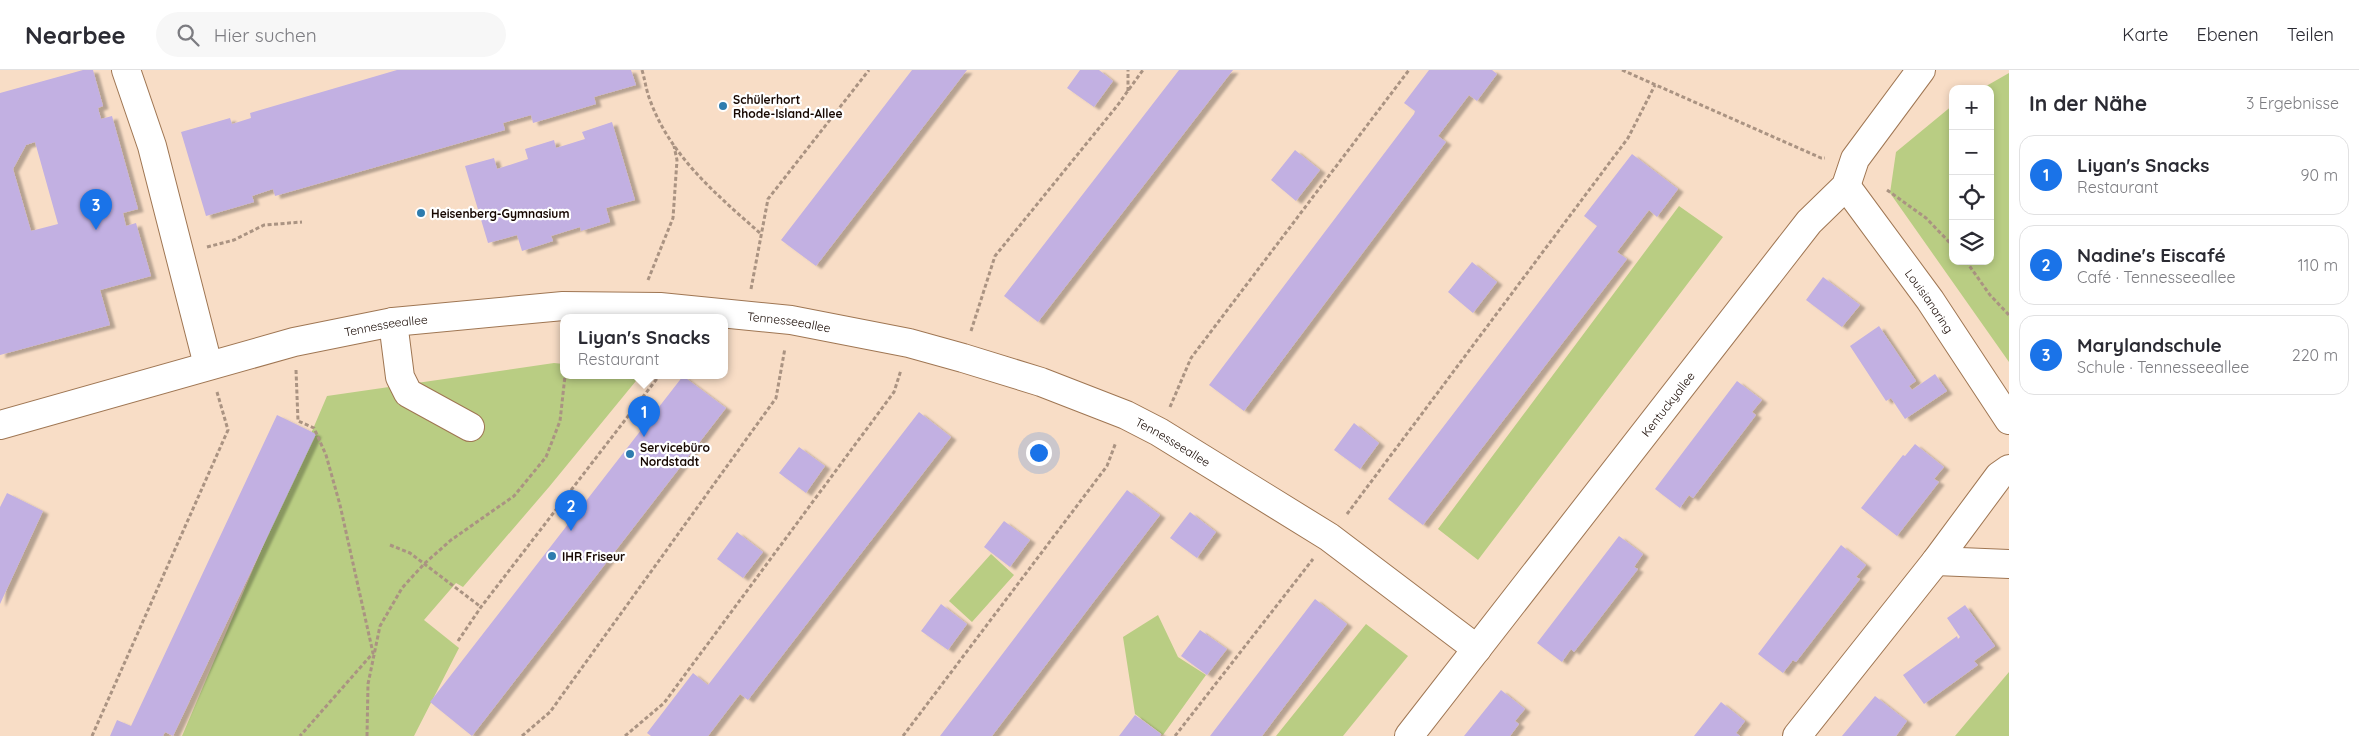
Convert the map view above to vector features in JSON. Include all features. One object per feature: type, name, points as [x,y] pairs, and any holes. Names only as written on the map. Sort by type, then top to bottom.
[{"type":"street","points":[[126,70],[152,146],[208,364]]},
{"type":"street","name":"Kentuckyallee","points":[[1409,736],[1809,222],[1846,186],[1855,159],[1921,70]]},
{"type":"street","name":"Louisianaring","points":[[1846,186],[1930,300],[2009,420]]},
{"type":"street","name":"Tennesseeallee","points":[[0,425],[208,364],[294,342],[393,322],[563,306],[637,307],[671,313],[746,314],[790,320],[909,344],[963,358],[1041,382],[1126,415],[1158,432],[1329,537],[1477,649]]},
{"type":"street","points":[[393,322],[400,377],[408,392],[470,427]]},
{"type":"street","points":[[1797,736],[1936,561],[1999,476],[2009,469]]},
{"type":"street","points":[[1936,561],[2009,564]]},
{"type":"path","points":[[642,70],[650,100],[674,146],[705,184],[761,234]]},
{"type":"path","points":[[746,314],[768,199],[869,70]]},
{"type":"path","points":[[1128,70],[1128,91]]},
{"type":"path","points":[[963,358],[994,256],[1143,70]]},
{"type":"path","points":[[1158,432],[1191,358],[1409,70]]},
{"type":"path","points":[[1622,70],[1821,158],[1855,159],[1890,192],[1926,218],[1949,242]]},
{"type":"path","points":[[1175,736],[1329,537],[1628,138],[1655,85]]},
{"type":"path","points":[[637,307],[673,218],[677,160],[674,146]]},
{"type":"path","points":[[180,253],[234,240],[264,225],[302,222]]},
{"type":"path","points":[[1969,265],[1990,295],[2009,315]]},
{"type":"path","points":[[522,736],[550,712],[776,398],[790,320]]},
{"type":"path","points":[[294,342],[298,421],[314,428],[326,455],[354,566],[373,653]]},
{"type":"path","points":[[625,736],[664,703],[894,392],[909,344]]},
{"type":"path","points":[[92,736],[228,430],[208,364]]},
{"type":"path","points":[[367,736],[368,684],[380,626],[402,588],[424,564],[451,540],[514,496],[546,458],[560,421],[564,379]]},
{"type":"path","points":[[458,641],[481,607],[657,379]]},
{"type":"path","points":[[903,736],[1107,466],[1126,415]]},
{"type":"path","points":[[390,545],[410,553],[481,607]]},
{"type":"path","points":[[300,736],[373,653]]},
{"type":"green space","points":[[2009,73],[2009,362],[1890,193],[1896,152],[1949,108],[1949,265],[1994,265],[1994,85],[1988,85]]},
{"type":"green space","points":[[1679,206],[1723,237],[1478,560],[1438,529]]},
{"type":"green space","points":[[554,363],[560,364],[560,379],[638,379],[549,487],[463,587],[456,583],[424,620],[459,648],[414,736],[182,736],[327,396]]},
{"type":"green space","points":[[991,554],[1014,575],[972,622],[949,601]]},
{"type":"green space","points":[[1158,615],[1178,657],[1206,675],[1163,735],[1135,714],[1123,637]]},
{"type":"green space","points":[[1366,624],[1408,656],[1343,736],[1276,736]]},
{"type":"green space","points":[[2009,672],[2009,736],[1955,736]]},
{"type":"building","points":[[83,70],[93,70],[103,106],[98,108],[101,119],[112,116],[138,209],[123,213],[126,226],[136,223],[151,276],[100,290],[110,325],[0,355],[0,93]],"holes":[[[35,142],[58,224],[31,231],[13,169],[26,145]]]},
{"type":"building","points":[[397,70],[631,70],[636,85],[594,97],[596,104],[533,123],[531,115],[503,123],[505,130],[275,196],[273,189],[252,196],[254,202],[206,216],[181,132],[230,118],[232,124],[251,118],[250,113]]},
{"type":"building","points":[[912,70],[967,70],[816,266],[781,240]]},
{"type":"building","points":[[1080,70],[1099,70],[1113,81],[1094,107],[1067,88]]},
{"type":"building","points":[[1179,70],[1233,70],[1038,322],[1004,296]]},
{"type":"building","points":[[1429,70],[1492,70],[1497,74],[1477,101],[1469,95],[1438,136],[1446,142],[1244,411],[1209,385],[1414,114],[1415,111],[1404,103]]},
{"type":"building","points":[[612,122],[635,200],[606,208],[610,222],[581,231],[580,227],[551,236],[553,241],[522,251],[517,235],[488,243],[465,166],[494,158],[497,169],[528,159],[525,149],[554,140],[556,148],[585,139],[582,132]]},
{"type":"building","points":[[1295,150],[1320,170],[1296,201],[1271,180]]},
{"type":"building","points":[[1632,154],[1678,189],[1657,217],[1649,210],[1617,252],[1627,259],[1423,525],[1388,499],[1597,226],[1584,216]]},
{"type":"building","points":[[1472,262],[1497,282],[1473,313],[1448,292]]},
{"type":"building","points":[[1823,277],[1860,305],[1842,327],[1806,300]]},
{"type":"building","points":[[1879,326],[1916,381],[1909,386],[1912,390],[1935,374],[1947,391],[1905,419],[1891,398],[1886,401],[1850,346]]},
{"type":"building","points":[[681,379],[687,379],[726,408],[472,736],[430,702]]},
{"type":"building","points":[[1737,381],[1762,400],[1752,412],[1756,415],[1693,498],[1689,495],[1680,508],[1655,489]]},
{"type":"building","points":[[919,412],[951,437],[748,700],[740,694],[708,736],[651,736],[647,733],[693,673],[708,685]]},
{"type":"building","points":[[277,415],[316,434],[173,736],[165,732],[163,736],[110,736],[117,720],[131,726]]},
{"type":"building","points":[[1354,423],[1379,443],[1360,469],[1334,450]]},
{"type":"building","points":[[1915,444],[1944,467],[1934,479],[1939,482],[1897,536],[1861,508],[1903,455],[1905,456]]},
{"type":"building","points":[[799,447],[825,466],[806,493],[779,473]]},
{"type":"building","points":[[1127,490],[1160,515],[992,736],[940,736]]},
{"type":"building","points":[[7,493],[43,511],[0,604],[0,507]]},
{"type":"building","points":[[1190,512],[1216,532],[1197,558],[1170,538]]},
{"type":"building","points":[[1004,521],[1030,540],[1010,567],[984,547]]},
{"type":"building","points":[[737,532],[763,552],[743,578],[717,559]]},
{"type":"building","points":[[1619,536],[1643,554],[1634,567],[1638,569],[1574,652],[1571,649],[1562,662],[1537,643]]},
{"type":"building","points":[[1841,545],[1866,565],[1856,577],[1860,579],[1796,662],[1793,660],[1783,673],[1758,654]]},
{"type":"building","points":[[1315,599],[1347,624],[1262,736],[1210,736]]},
{"type":"building","points":[[941,604],[967,624],[948,650],[921,631]]},
{"type":"building","points":[[1965,605],[1995,646],[1974,661],[1978,665],[1924,704],[1903,675],[1957,636],[1958,639],[1960,637],[1947,618]]},
{"type":"building","points":[[1200,630],[1227,649],[1207,675],[1181,656]]},
{"type":"building","points":[[1501,690],[1525,709],[1515,721],[1519,724],[1510,736],[1464,736]]},
{"type":"building","points":[[1875,696],[1907,721],[1896,736],[1842,736]]},
{"type":"building","points":[[1721,702],[1745,721],[1736,733],[1740,736],[1694,736]]},
{"type":"building","points":[[1135,715],[1161,734],[1160,736],[1119,736]]},
{"type":"place","name":"Schülerhort Rhode-Island-Allee","points":[[723,106]]},
{"type":"place","name":"Heisenberg-Gymnasium","points":[[421,213]]},
{"type":"place","name":"Marylandschule","points":[[96,230]]},
{"type":"place","name":"Liyan's Snacks","points":[[644,437]]},
{"type":"place","name":"Servicebüro Nordstadt","points":[[630,454]]},
{"type":"place","name":"Nadine's Eiscafé","points":[[571,531]]},
{"type":"place","name":"IHR Friseur","points":[[552,556]]}]
